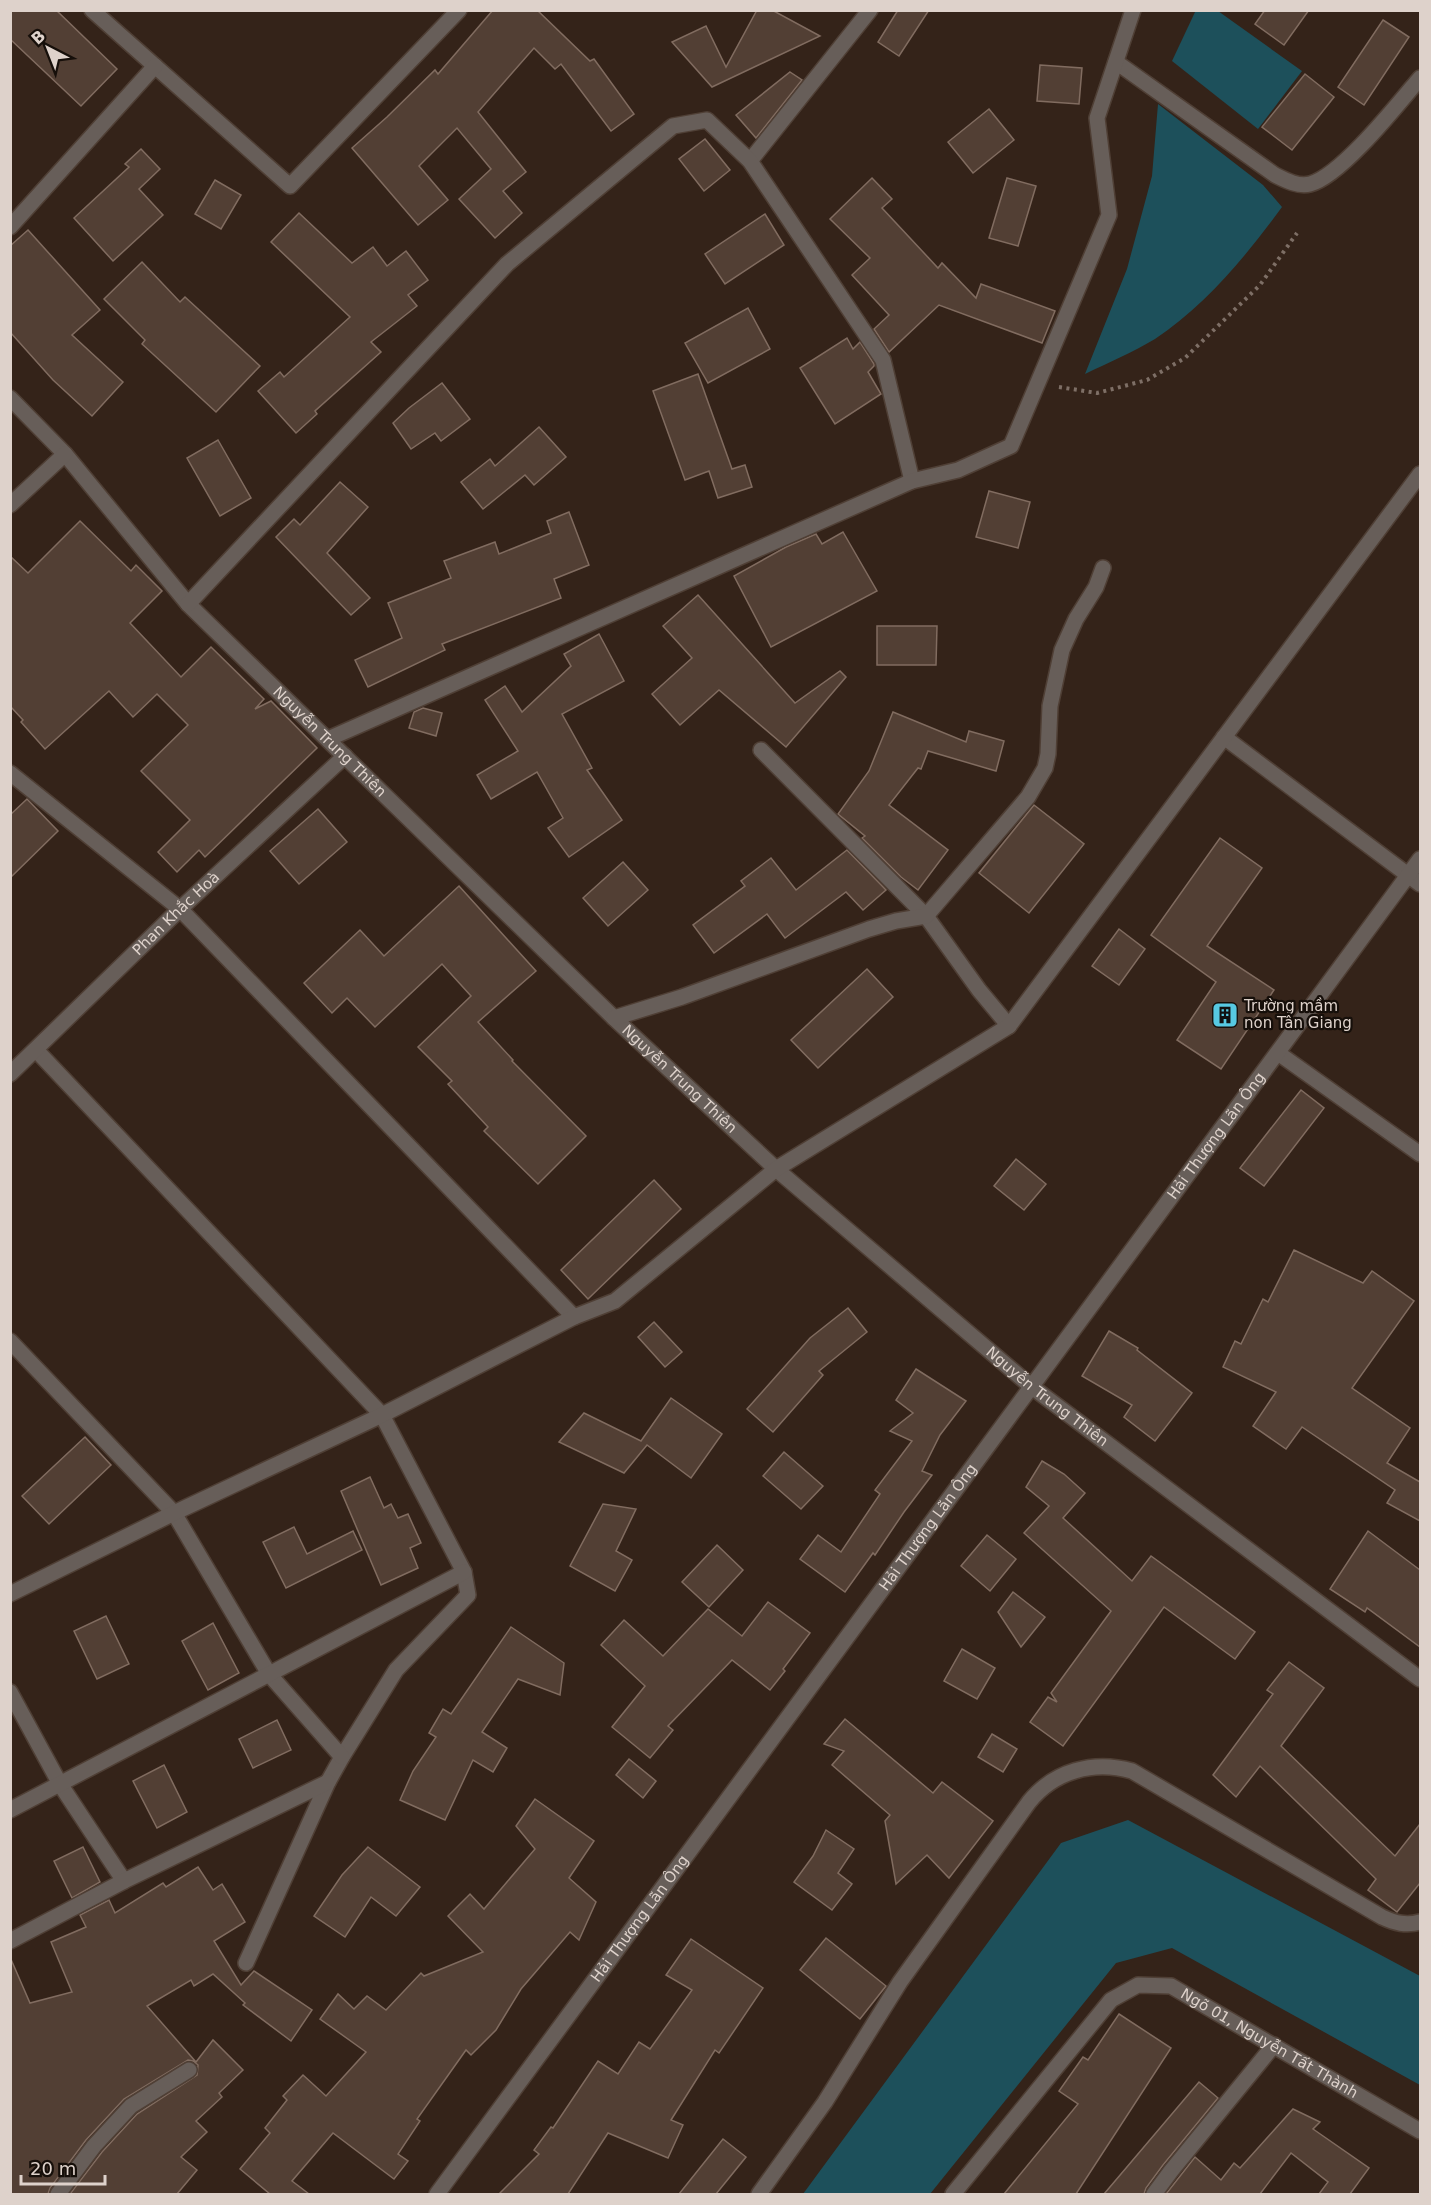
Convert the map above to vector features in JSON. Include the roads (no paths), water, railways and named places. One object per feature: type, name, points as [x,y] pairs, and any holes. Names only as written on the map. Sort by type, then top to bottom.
[{"type":"street","points":[[92,10],[290,186],[459,10]]},
{"type":"street","points":[[750,161],[870,10]]},
{"type":"street","points":[[328,739],[912,481],[958,470],[1011,446],[1109,215],[1097,118],[1133,10]]},
{"type":"street","points":[[1116,62],[1275,175],[1288,182],[1308,185],[1335,170],[1372,133],[1420,78]]},
{"type":"street","points":[[10,227],[156,66]]},
{"type":"street","points":[[188,604],[507,264],[673,126],[706,120],[750,161],[883,360],[912,481]]},
{"type":"street","name":"Nguyễn Trung Thiên","points":[[10,398],[65,454],[188,604],[614,1018],[776,1169],[1032,1387],[1417,1670]]},
{"type":"street","points":[[10,506],[65,454]]},
{"type":"street","points":[[10,1594],[174,1513],[382,1415],[574,1317],[615,1301],[776,1169],[1009,1026],[1420,474]]},
{"type":"street","points":[[614,1018],[682,997],[868,929],[926,916],[1028,797],[1044,768],[1048,754],[1050,706],[1062,650],[1076,619],[1096,587],[1103,568]]},
{"type":"street","points":[[1224,737],[1415,880]]},
{"type":"street","points":[[761,750],[926,916],[979,990],[1009,1026]]},
{"type":"street","name":"Phan Khắc Hoà","points":[[10,1074],[180,909],[345,756]]},
{"type":"street","points":[[10,773],[180,909],[574,1317]]},
{"type":"street","name":"Hải Thượng Lãn Ông","points":[[436,2194],[1278,1053],[1415,880],[1420,859]]},
{"type":"street","points":[[36,1050],[382,1415],[464,1572],[468,1595],[396,1670],[342,1756],[246,1963]]},
{"type":"street","points":[[1278,1053],[1420,1154]]},
{"type":"street","points":[[10,1341],[174,1513],[269,1674],[342,1756]]},
{"type":"street","points":[[10,1810],[464,1572]]},
{"type":"street","points":[[10,1692],[60,1784],[124,1881]]},
{"type":"street","points":[[759,2194],[825,2103],[900,1982],[1022,1811],[1039,1790],[1062,1774],[1078,1769],[1108,1766],[1132,1771],[1382,1917],[1396,1923],[1420,1922]]},
{"type":"street","points":[[10,1941],[124,1881],[328,1782]]},
{"type":"street","name":"Ngõ 01, Nguyễn Tất Thành","points":[[953,2194],[1111,2000],[1138,1985],[1171,1986],[1420,2131]]},
{"type":"street","points":[[1154,2194],[1274,2045]]},
{"type":"street","points":[[58,2194],[94,2146],[131,2106],[189,2070]]},
{"type":"water","points":[[1196,10],[1218,11],[1302,71],[1258,129],[1172,61]]},
{"type":"water","points":[[1158,104],[1263,185],[1282,207],[1240,261],[1191,311],[1155,339],[1085,374],[1127,269],[1152,176]]},
{"type":"water","points":[[1128,1820],[1420,1976],[1420,2085],[1172,1948],[1116,1963],[930,2194],[803,2194],[1061,1843]]},
{"type":"place","name":"Trường mầm non Tân Giang","points":[[1225,1015]]}]
